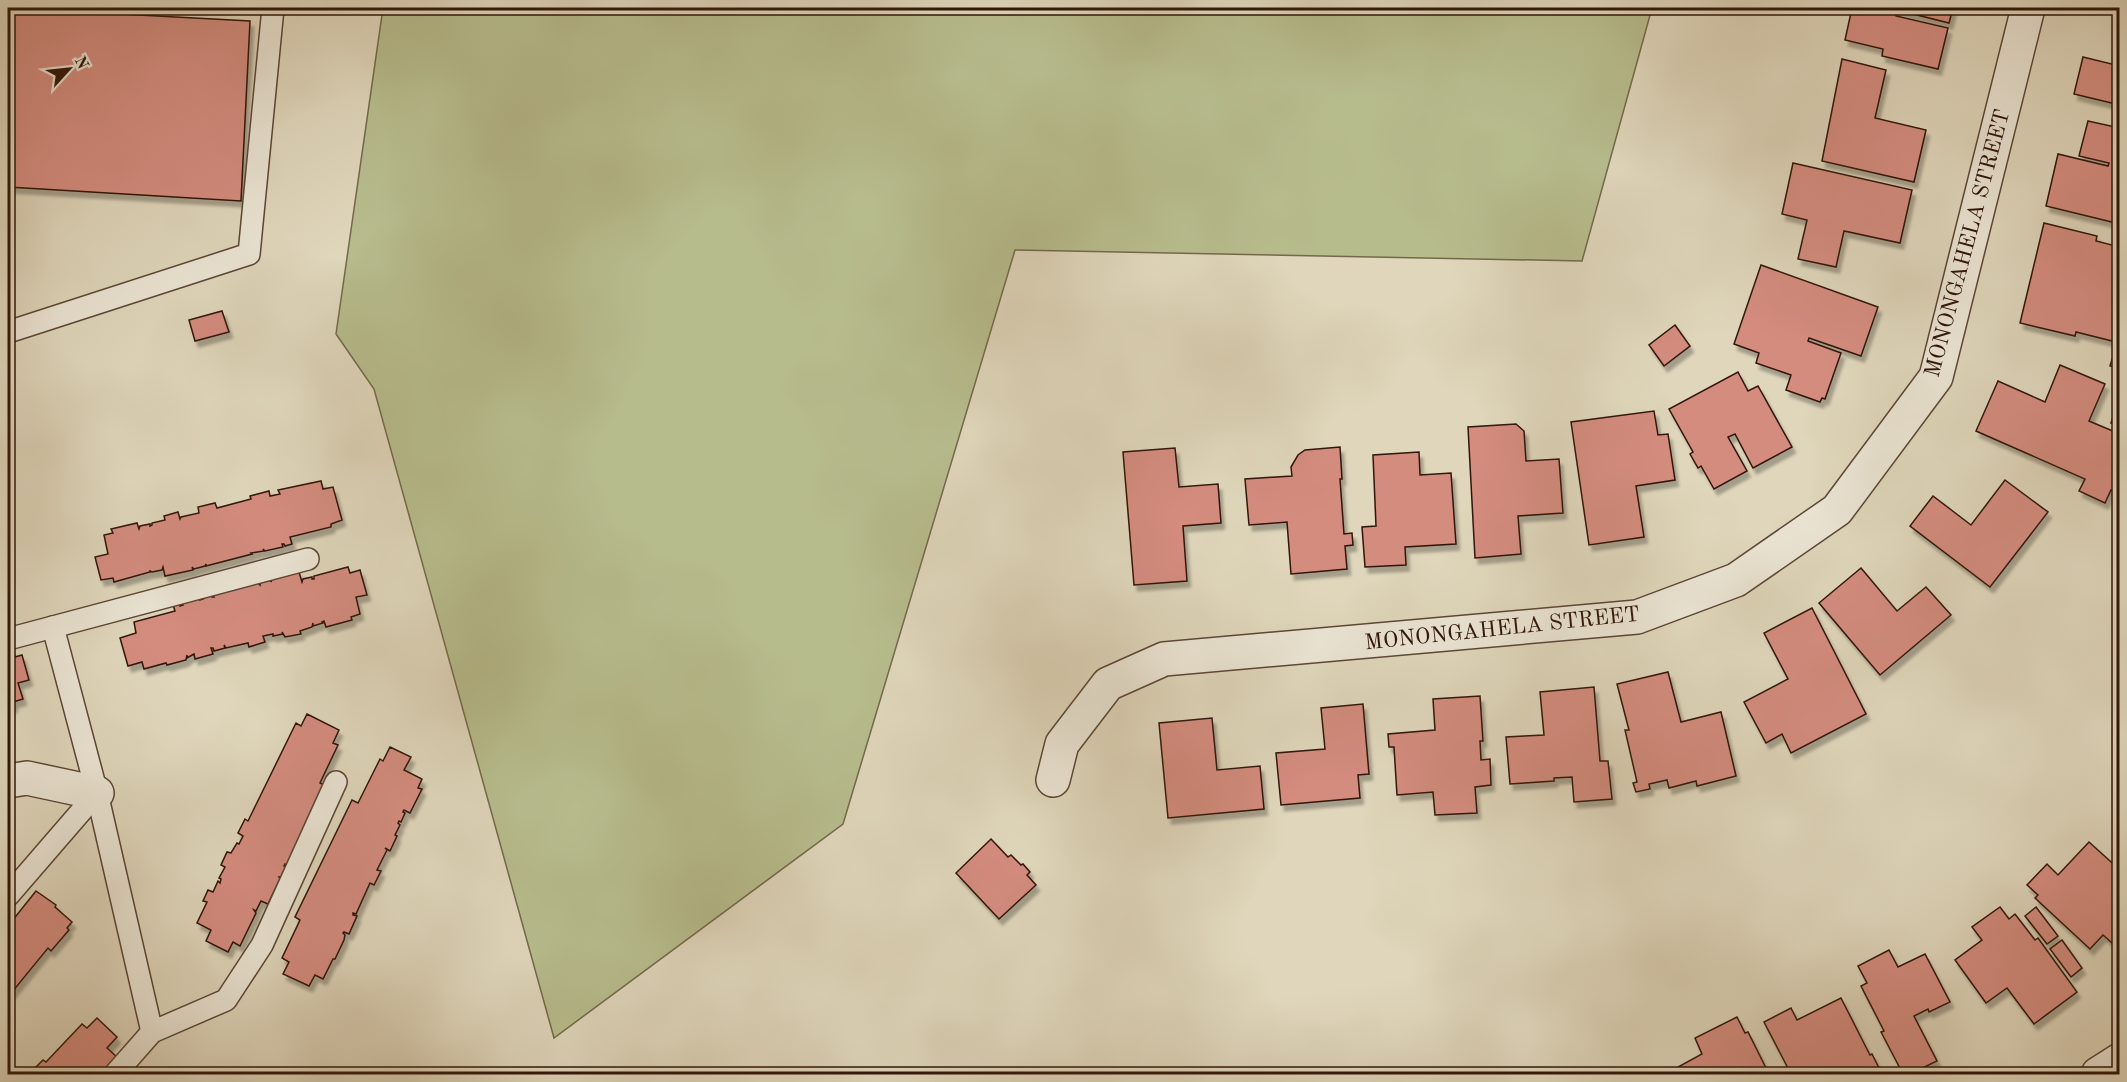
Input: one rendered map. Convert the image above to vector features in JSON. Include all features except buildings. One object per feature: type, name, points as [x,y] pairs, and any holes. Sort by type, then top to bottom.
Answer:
[{"type":"street","name":"MONONGAHELA STREET","points":[[1053,780],[1062,744],[1108,684],[1164,659],[1637,617],[1736,580],[1837,510],[1936,376],[2028,8]]},
{"type":"street","points":[[8,781],[27,778],[97,793]]},
{"type":"street","points":[[2098,1074],[2120,1060]]},
{"type":"lane","points":[[8,332],[249,254],[273,8]]},
{"type":"lane","points":[[8,639],[308,559]]},
{"type":"lane","points":[[53,627],[97,793],[152,1032]]},
{"type":"lane","points":[[116,1074],[152,1032],[226,1000],[262,945],[336,782]]},
{"type":"lane","points":[[8,896],[97,793]]},
{"type":"green space","points":[[383,8],[1652,8],[1582,261],[1015,250],[843,824],[554,1038],[374,389],[336,334]]}]
